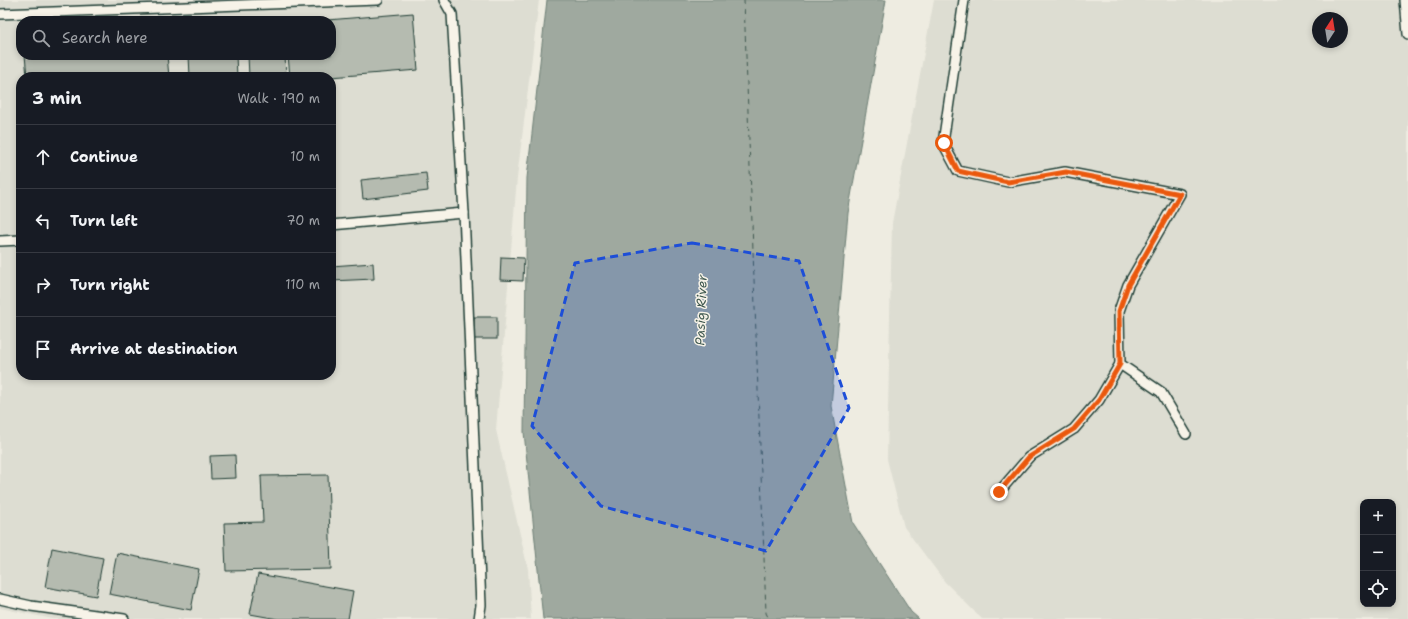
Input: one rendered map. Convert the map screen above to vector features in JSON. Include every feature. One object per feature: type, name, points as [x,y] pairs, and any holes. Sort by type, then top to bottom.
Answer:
[{"type":"lane","points":[[0,14],[378,0]]},
{"type":"lane","points":[[444,0],[452,14],[464,213],[481,605],[478,619]]},
{"type":"lane","points":[[964,0],[944,143],[958,171],[1008,182],[1066,172],[1180,194],[1128,285],[1119,311],[1120,364],[1099,400],[1074,429],[1029,457],[999,492]]},
{"type":"lane","points":[[1405,0],[1408,34]]},
{"type":"lane","points":[[336,225],[464,213]]},
{"type":"lane","points":[[0,241],[16,240]]},
{"type":"lane","points":[[1120,364],[1162,392],[1186,434]]},
{"type":"lane","points":[[0,599],[32,606],[124,619]]},
{"type":"highlighted area","points":[[692,243],[799,261],[849,408],[766,551],[601,506],[532,426],[575,263]]},
{"type":"shaded area","points":[[0,0],[539,0],[517,178],[496,430],[528,569],[531,619],[53,619],[0,608]]},
{"type":"shaded area","points":[[934,0],[1408,0],[1408,619],[982,619],[945,582],[904,527],[887,459],[892,223]]},
{"type":"water","name":"Pasig River","points":[[547,0],[886,0],[848,213],[831,406],[853,523],[911,612],[919,619],[543,619],[524,432],[527,178]]},
{"type":"building","points":[[413,13],[418,70],[336,77],[336,72],[290,72],[288,60],[336,60],[336,19]]},
{"type":"building","points":[[25,60],[167,60],[169,72],[27,72]]},
{"type":"building","points":[[189,60],[236,60],[237,72],[190,72]]},
{"type":"building","points":[[248,60],[285,60],[286,72],[249,72]]},
{"type":"building","points":[[426,173],[428,191],[363,199],[361,180]]},
{"type":"building","points":[[501,257],[524,258],[523,281],[500,280]]},
{"type":"building","points":[[373,263],[374,279],[336,281],[336,266]]},
{"type":"building","points":[[474,317],[497,317],[497,339],[474,339]]},
{"type":"building","points":[[235,455],[236,478],[211,479],[210,456]]},
{"type":"building","points":[[328,475],[331,569],[226,571],[224,523],[263,522],[261,476]]},
{"type":"building","points":[[52,548],[103,558],[96,596],[45,587]]},
{"type":"building","points":[[117,553],[199,569],[191,610],[109,594]]},
{"type":"building","points":[[258,574],[353,591],[348,619],[278,619],[250,614]]},
{"type":"ferry route","points":[[744,0],[766,613],[769,619]]},
{"type":"route","points":[[944,143],[958,171],[1008,182],[1066,172],[1180,194],[1128,285],[1119,311],[1120,364],[1099,400],[1074,429],[1029,457],[999,492]]}]
